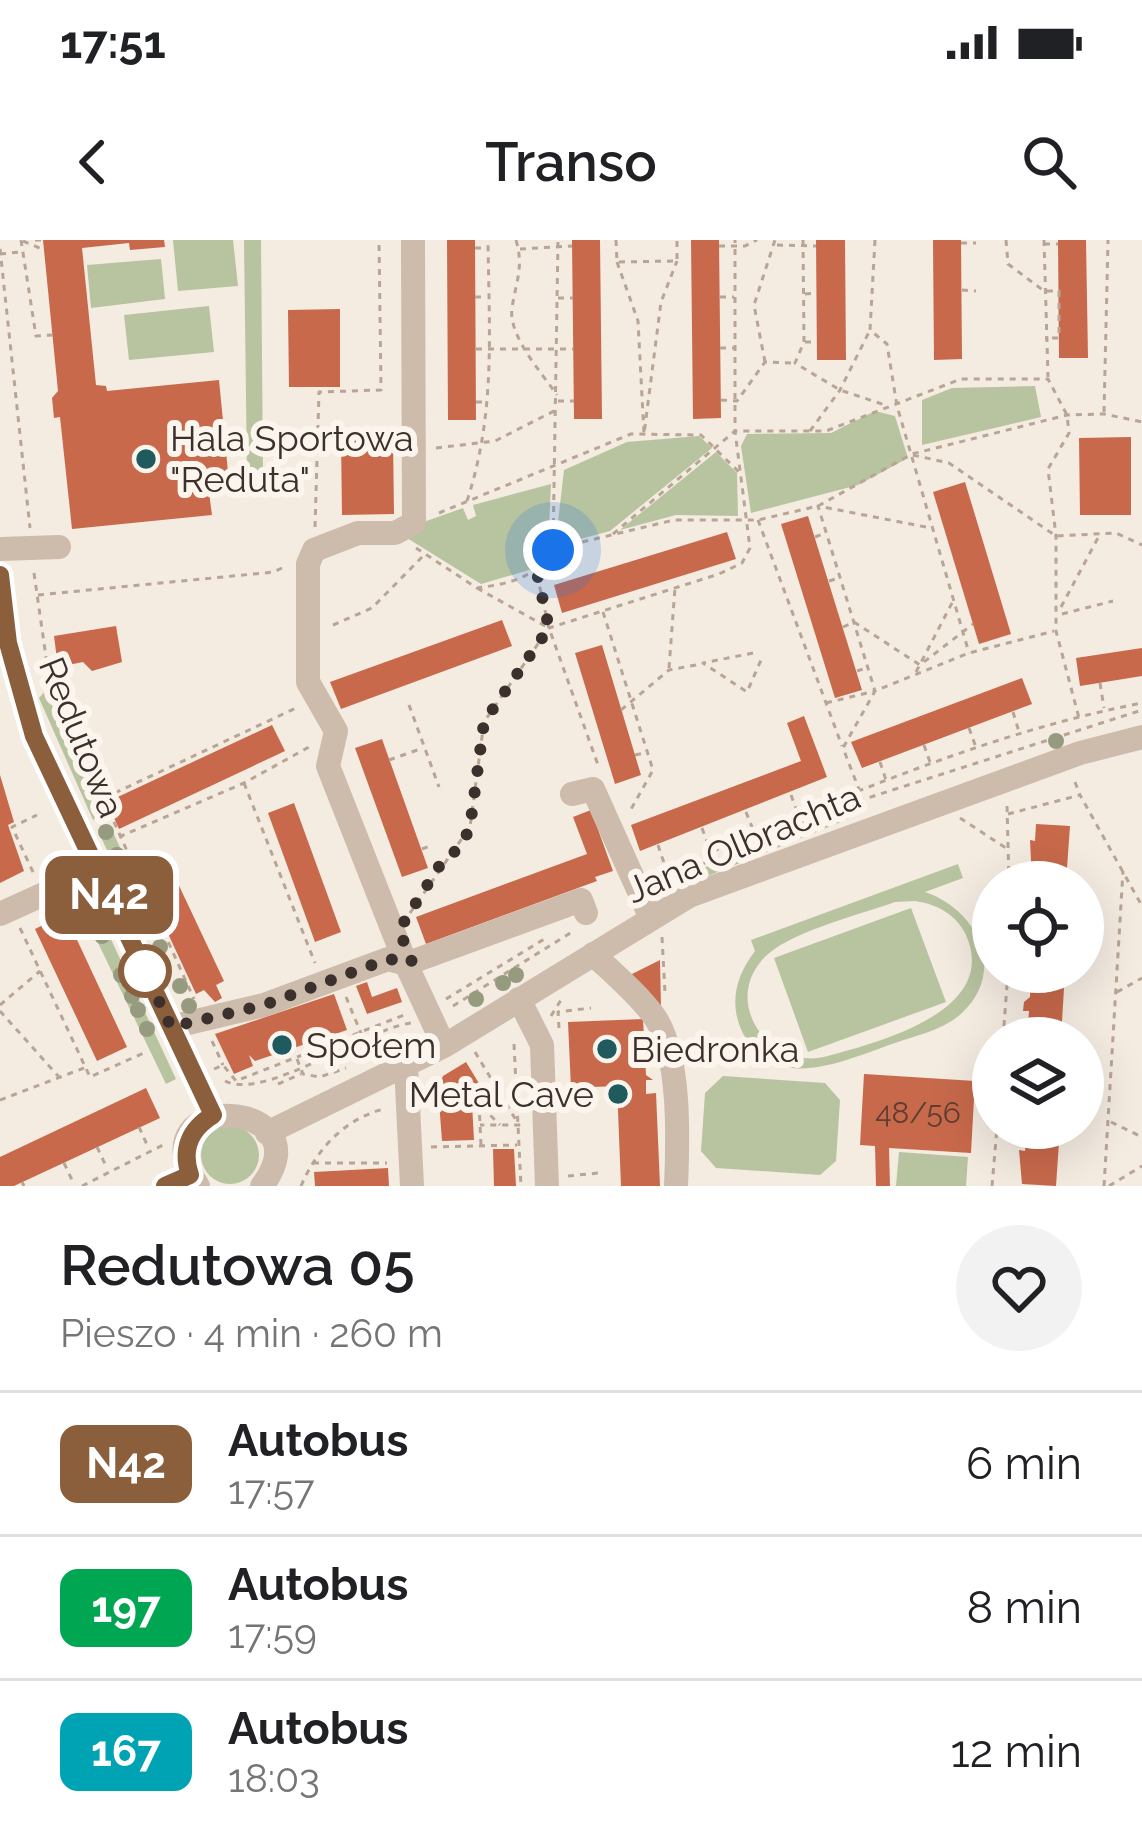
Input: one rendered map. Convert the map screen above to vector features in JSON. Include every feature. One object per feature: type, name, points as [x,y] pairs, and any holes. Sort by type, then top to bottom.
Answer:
[{"type":"street","points":[[413,240],[414,450],[404,528],[358,533],[314,550],[308,564],[308,682],[336,731],[328,766],[406,964],[444,1046]]},
{"type":"street","points":[[0,549],[59,547]]},
{"type":"street","name":"Redutowa","points":[[0,575],[19,692],[213,1115]]},
{"type":"street","name":"Jana Olbrachta","points":[[267,1132],[444,1046],[650,916],[756,868],[1142,737]]},
{"type":"street","points":[[572,794],[593,789],[650,916]]},
{"type":"street","points":[[8,918],[98,870]]},
{"type":"street","points":[[171,1027],[333,986],[388,959],[406,964],[581,900],[586,913]]},
{"type":"street","points":[[593,954],[653,1014],[666,1039],[678,1137],[676,1186]]},
{"type":"street","points":[[520,999],[542,1045],[557,1181]]},
{"type":"street","points":[[406,1066],[407,1174]]},
{"type":"street","points":[[165,1186],[194,1180],[186,1155],[190,1138],[213,1115],[241,1114],[267,1132],[274,1162],[262,1186]]},
{"type":"path","points":[[21,240],[36,251]]},
{"type":"path","points":[[21,240],[24,265],[31,275],[36,336],[52,335]]},
{"type":"path","points":[[35,240],[43,240]]},
{"type":"path","points":[[36,596],[274,572],[314,550],[320,392],[381,390],[379,240]]},
{"type":"path","points":[[467,502],[486,443],[490,401],[488,240]]},
{"type":"path","points":[[516,240],[521,280],[511,313],[558,399]]},
{"type":"path","points":[[616,240],[617,262],[638,321],[644,434]]},
{"type":"path","points":[[644,434],[662,302],[677,262],[677,240]]},
{"type":"path","points":[[719,246],[758,240]]},
{"type":"path","points":[[810,432],[840,390],[870,330],[875,240]]},
{"type":"path","points":[[1006,240],[1009,264],[1044,291],[1058,291],[1059,338],[1045,338]]},
{"type":"path","points":[[1104,414],[1108,240]]},
{"type":"path","points":[[737,400],[765,362],[754,305],[775,242],[816,246]]},
{"type":"path","points":[[1058,244],[1044,242],[1045,338],[1048,379],[1067,415],[1069,433],[1048,469],[1056,536],[1056,631],[1078,718]]},
{"type":"path","points":[[519,249],[558,243],[572,246]]},
{"type":"path","points":[[477,588],[537,573],[553,550],[558,469],[558,243]]},
{"type":"path","points":[[408,916],[470,827],[484,722],[549,628],[718,574],[742,563],[750,548],[735,431],[735,243]]},
{"type":"path","points":[[794,363],[803,342],[803,243]]},
{"type":"path","points":[[961,243],[976,243]]},
{"type":"path","points":[[475,248],[488,248]]},
{"type":"path","points":[[24,265],[36,251],[44,250]]},
{"type":"path","points":[[22,251],[0,252],[49,678],[223,1065]]},
{"type":"path","points":[[617,262],[650,258],[677,262]]},
{"type":"path","points":[[962,290],[976,291]]},
{"type":"path","points":[[803,294],[817,293]]},
{"type":"path","points":[[475,297],[488,297]]},
{"type":"path","points":[[720,297],[736,297]]},
{"type":"path","points":[[558,298],[572,298]]},
{"type":"path","points":[[870,330],[887,344],[897,406],[969,653]]},
{"type":"path","points":[[803,342],[817,342]]},
{"type":"path","points":[[720,348],[736,348]]},
{"type":"path","points":[[476,349],[573,349]]},
{"type":"path","points":[[765,362],[794,363],[840,390],[897,406],[961,379],[1048,379]]},
{"type":"path","points":[[558,399],[574,401]]},
{"type":"path","points":[[721,400],[737,400]]},
{"type":"path","points":[[476,401],[490,401]]},
{"type":"path","points":[[613,534],[735,431],[826,431],[885,405]]},
{"type":"path","points":[[414,450],[486,443],[558,409]]},
{"type":"path","points":[[553,550],[674,520],[758,520],[818,506],[912,454],[1067,415],[1104,414],[1142,422]]},
{"type":"path","points":[[549,628],[425,554],[404,528],[558,469],[631,434],[701,435],[741,474]]},
{"type":"path","points":[[912,454],[950,464],[1056,536],[1116,533],[1140,544],[1142,535]]},
{"type":"path","points":[[818,506],[933,528]]},
{"type":"path","points":[[818,506],[875,691],[843,748]]},
{"type":"path","points":[[929,514],[938,510]]},
{"type":"path","points":[[758,520],[860,792]]},
{"type":"path","points":[[815,537],[826,532]]},
{"type":"path","points":[[1059,613],[1100,534]]},
{"type":"path","points":[[940,551],[950,548]]},
{"type":"path","points":[[308,635],[372,608],[425,554]]},
{"type":"path","points":[[716,565],[718,574]]},
{"type":"path","points":[[537,573],[549,628],[600,772]]},
{"type":"path","points":[[829,581],[840,577]]},
{"type":"path","points":[[669,670],[674,588],[670,579]]},
{"type":"path","points":[[951,590],[962,586]]},
{"type":"path","points":[[625,593],[628,602]]},
{"type":"path","points":[[914,675],[954,600]]},
{"type":"path","points":[[1059,613],[1113,601]]},
{"type":"path","points":[[580,607],[584,617]]},
{"type":"path","points":[[603,610],[653,770],[620,828]]},
{"type":"path","points":[[843,626],[854,622]]},
{"type":"path","points":[[854,622],[920,665]]},
{"type":"path","points":[[920,665],[973,624]]},
{"type":"path","points":[[826,703],[875,691],[969,653],[1056,631]]},
{"type":"path","points":[[621,710],[669,670],[753,653]]},
{"type":"path","points":[[703,663],[747,692],[761,660]]},
{"type":"path","points":[[608,664],[618,661]]},
{"type":"path","points":[[856,671],[868,668]]},
{"type":"path","points":[[1100,683],[1104,710]]},
{"type":"path","points":[[101,799],[314,699]]},
{"type":"path","points":[[409,705],[440,787]]},
{"type":"path","points":[[1013,712],[1021,736]]},
{"type":"path","points":[[969,728],[977,752]]},
{"type":"path","points":[[119,837],[244,784],[336,731]]},
{"type":"path","points":[[924,745],[932,767]]},
{"type":"path","points":[[992,746],[1004,782],[1008,861]]},
{"type":"path","points":[[389,760],[425,747]]},
{"type":"path","points":[[635,755],[647,752]]},
{"type":"path","points":[[880,762],[887,782]]},
{"type":"path","points":[[1072,776],[1142,906]]},
{"type":"path","points":[[244,784],[333,986],[371,1056],[387,1048]]},
{"type":"path","points":[[791,794],[799,815]]},
{"type":"path","points":[[1008,814],[1081,795]]},
{"type":"path","points":[[975,810],[959,816],[962,824],[1008,849]]},
{"type":"path","points":[[746,812],[754,834]]},
{"type":"path","points":[[34,872],[12,827],[37,815]]},
{"type":"path","points":[[703,828],[711,852]]},
{"type":"path","points":[[422,849],[433,845]]},
{"type":"path","points":[[658,845],[666,870]]},
{"type":"path","points":[[1107,1186],[1123,871]]},
{"type":"path","points":[[8,918],[33,954],[90,1077],[146,1052]]},
{"type":"path","points":[[551,935],[563,953]]},
{"type":"path","points":[[644,946],[662,935],[665,997]]},
{"type":"path","points":[[33,954],[44,949]]},
{"type":"path","points":[[40,970],[0,1008],[60,1078]]},
{"type":"path","points":[[1115,993],[1142,978]]},
{"type":"path","points":[[48,987],[60,982]]},
{"type":"path","points":[[558,1012],[566,993]]},
{"type":"path","points":[[544,1019],[558,1012],[591,1008]]},
{"type":"path","points":[[578,1010],[578,1022]]},
{"type":"path","points":[[64,1021],[75,1015]]},
{"type":"path","points":[[418,1031],[419,1021]]},
{"type":"path","points":[[515,1035],[521,1186]]},
{"type":"path","points":[[80,1054],[91,1048]]},
{"type":"path","points":[[474,1050],[519,1125]]},
{"type":"path","points":[[296,1057],[303,1074]]},
{"type":"path","points":[[278,1084],[303,1074],[320,1077],[351,1066]]},
{"type":"path","points":[[0,1100],[86,1067]]},
{"type":"path","points":[[479,1104],[500,1092],[517,1090]]},
{"type":"path","points":[[479,1104],[481,1146]]},
{"type":"path","points":[[479,1104],[501,1127]]},
{"type":"path","points":[[1108,1120],[1142,1137]]},
{"type":"path","points":[[480,1125],[519,1125]]},
{"type":"path","points":[[139,1127],[148,1147]]},
{"type":"path","points":[[82,1186],[158,1149],[170,1137]]},
{"type":"path","points":[[423,1148],[520,1145]]},
{"type":"path","points":[[97,1147],[106,1166]]},
{"type":"path","points":[[992,1186],[995,1149]]},
{"type":"path","points":[[301,1186],[311,1162],[407,1174]]},
{"type":"path","points":[[64,1163],[73,1182]]},
{"type":"path","points":[[1107,1186],[1142,1166]]},
{"type":"path","points":[[557,1181],[599,1173]]},
{"type":"green space","points":[[173,240],[233,240],[238,286],[178,291]]},
{"type":"green space","points":[[244,240],[261,240],[263,474],[247,474]]},
{"type":"green space","points":[[161,259],[165,299],[91,308],[87,265]]},
{"type":"green space","points":[[209,306],[214,352],[129,360],[124,315]]},
{"type":"green space","points":[[1035,386],[1041,417],[922,445],[922,400],[952,388]]},
{"type":"green space","points":[[875,411],[895,416],[908,458],[858,485],[751,513],[741,446],[747,434],[831,433]]},
{"type":"green space","points":[[699,436],[712,448],[610,531],[562,544],[556,539],[564,470],[627,442]]},
{"type":"green space","points":[[716,452],[737,473],[738,516],[676,515],[620,530]]},
{"type":"green space","points":[[551,484],[548,551],[541,564],[532,544],[527,546],[536,568],[481,584],[407,538],[418,524],[463,508],[468,520],[476,516],[473,505]]},
{"type":"green space","points":[[48,688],[104,815],[93,820],[39,698]]},
{"type":"green space","points":[[851,809],[848,819],[656,897],[643,892]]},
{"type":"green space","points":[[110,826],[160,933],[149,940],[98,831]]},
{"type":"green space","points":[[958,864],[963,878],[925,892],[959,912],[972,928],[972,961],[972,993],[977,993],[962,1013],[939,1028],[832,1064],[790,1068],[754,1050],[737,1019],[737,988],[755,951],[751,940]],"holes":[[[915,901],[952,916],[966,935],[972,961],[966,984],[951,1003],[903,1032],[807,1058],[772,1045],[759,1031],[748,997],[751,978],[773,950],[805,933],[895,902]]]},
{"type":"green space","points":[[911,908],[946,1002],[808,1052],[774,958]]},
{"type":"green space","points":[[87,920],[102,920],[176,1079],[166,1084]]},
{"type":"green space","points":[[723,1076],[825,1083],[840,1100],[836,1161],[820,1175],[716,1168],[701,1151],[705,1093]]},
{"type":"green space","points":[[230,1126],[251,1134],[259,1155],[251,1176],[230,1184],[209,1176],[201,1155],[209,1134]]},
{"type":"green space","points":[[899,1152],[968,1157],[966,1186],[896,1186]]},
{"type":"building","name":"Hala Sportowa \"Reduta\"","points":[[43,240],[164,240],[165,247],[130,250],[129,243],[82,248],[96,385],[106,386],[107,391],[219,380],[229,482],[208,485],[212,515],[72,529],[60,417],[54,418],[52,398],[58,391]]},
{"type":"building","points":[[447,240],[475,240],[476,420],[448,420]]},
{"type":"building","points":[[572,240],[600,240],[602,419],[574,419]]},
{"type":"building","points":[[691,240],[719,240],[721,418],[693,419]]},
{"type":"building","points":[[816,240],[845,240],[846,360],[817,360]]},
{"type":"building","points":[[933,240],[961,240],[962,359],[934,360]]},
{"type":"building","points":[[1058,240],[1086,240],[1088,358],[1059,358]]},
{"type":"building","points":[[340,309],[340,387],[289,387],[288,310]]},
{"type":"building","points":[[393,437],[394,514],[342,515],[341,438]]},
{"type":"building","points":[[1131,437],[1131,515],[1080,515],[1079,438]]},
{"type":"building","points":[[965,482],[1011,634],[979,644],[933,492]]},
{"type":"building","points":[[808,516],[862,690],[835,698],[781,524]]},
{"type":"building","points":[[727,532],[736,559],[562,613],[554,585]]},
{"type":"building","points":[[502,620],[512,646],[341,709],[330,682]]},
{"type":"building","points":[[116,626],[122,662],[92,671],[83,662],[58,667],[54,636]]},
{"type":"building","points":[[602,645],[641,775],[615,784],[575,653]]},
{"type":"building","points":[[1142,648],[1142,676],[1080,686],[1076,658]]},
{"type":"building","points":[[1022,678],[1032,704],[862,768],[851,742]]},
{"type":"building","points":[[804,716],[827,777],[640,851],[631,825],[801,761],[787,723]]},
{"type":"building","points":[[272,725],[285,751],[119,829],[107,802]]},
{"type":"building","points":[[382,739],[428,868],[402,877],[355,748]]},
{"type":"building","points":[[0,775],[14,822],[8,825],[24,871],[0,883]]},
{"type":"building","points":[[294,803],[341,932],[315,942],[268,813]]},
{"type":"building","points":[[591,810],[613,871],[426,944],[416,917],[587,854],[573,817]]},
{"type":"building","points":[[1036,824],[1070,826],[1068,861],[1031,861],[1030,840],[1035,841]]},
{"type":"building","points":[[165,856],[224,981],[216,985],[222,998],[215,1002],[204,990],[196,994],[138,869]]},
{"type":"building","points":[[65,914],[127,1047],[97,1061],[35,929]]},
{"type":"building","points":[[660,960],[661,1007],[630,975]]},
{"type":"building","points":[[367,982],[372,997],[397,988],[402,1002],[367,1014],[356,986]]},
{"type":"building","points":[[1030,993],[1064,993],[1062,1017],[1029,1017],[1029,1011],[1023,1011]]},
{"type":"building","points":[[334,994],[347,1030],[255,1061],[249,1055],[253,1066],[234,1074],[215,1034]]},
{"type":"building","points":[[643,1019],[646,1075],[653,1080],[646,1080],[646,1094],[656,1093],[660,1186],[621,1186],[617,1086],[571,1088],[568,1022]]},
{"type":"building","points":[[466,1062],[483,1090],[472,1103],[474,1140],[442,1141],[438,1088],[443,1076]]},
{"type":"building","points":[[864,1074],[972,1081],[971,1153],[889,1148],[890,1186],[876,1186],[875,1146],[860,1145]]},
{"type":"building","points":[[146,1088],[160,1118],[14,1186],[0,1186],[0,1157]]},
{"type":"building","points":[[493,1149],[514,1149],[516,1186],[494,1186]]},
{"type":"building","points":[[1059,1149],[1056,1186],[1022,1184],[1019,1150]]},
{"type":"building","points":[[388,1168],[389,1186],[315,1186],[314,1172]]},
{"type":"bus line","name":"N42","points":[[0,575],[8,643],[34,736],[213,1115],[190,1138],[186,1149],[190,1175],[165,1186]]},
{"type":"place","name":"Hala Sportowa \"Reduta\"","points":[[146,459]]},
{"type":"place","name":"Społem","points":[[282,1045]]},
{"type":"place","name":"Biedronka","points":[[607,1049]]},
{"type":"place","name":"Metal Cave","points":[[618,1094]]},
{"type":"route","points":[[145,971],[143,967],[171,1027],[264,1005],[388,959],[412,962],[399,930],[440,865],[462,845],[470,827],[484,722],[549,628],[537,573],[553,550]]}]
